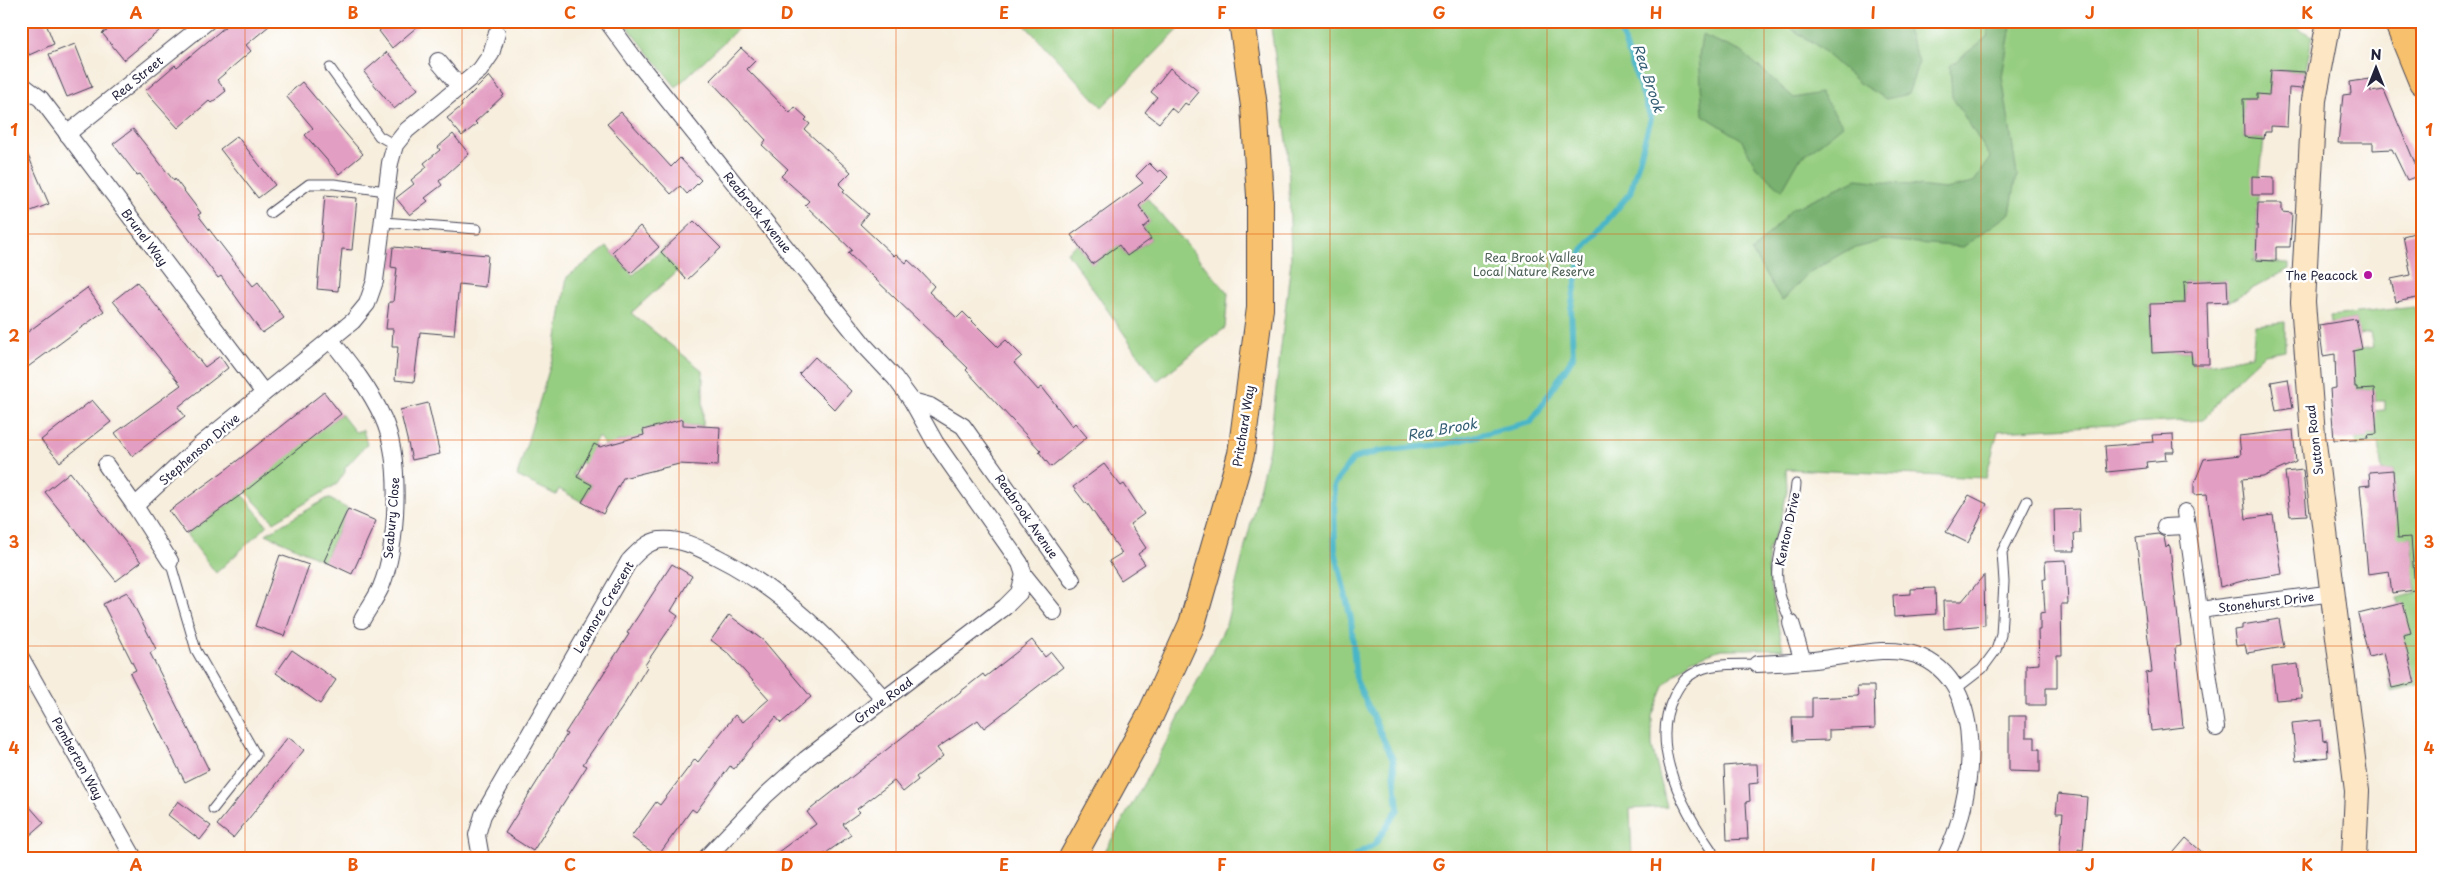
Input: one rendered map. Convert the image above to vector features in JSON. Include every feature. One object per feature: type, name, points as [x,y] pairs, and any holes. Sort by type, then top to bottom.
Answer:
[{"type":"main road","name":"Pritchard Way","points":[[1072,858],[1150,716],[1192,624],[1241,454],[1260,308],[1260,206],[1254,106],[1242,21]]},
{"type":"main road","points":[[2397,21],[2422,82]]},
{"type":"street","name":"Rea Street","points":[[67,134],[208,21]]},
{"type":"street","name":"Reabrook Avenue","points":[[607,21],[634,58],[864,344],[895,378],[912,401],[935,442],[1020,563],[1024,575]]},
{"type":"street","name":"Sutton Road","points":[[2329,21],[2314,100],[2303,302],[2313,435],[2357,790],[2354,858]]},
{"type":"street","points":[[264,393],[353,321],[367,304],[375,281],[390,163],[395,145],[407,130],[480,70],[491,54],[497,33]]},
{"type":"street","points":[[438,62],[459,86]]},
{"type":"street","name":"Brunel Way","points":[[21,84],[41,99],[264,393]]},
{"type":"street","name":"Seabury Close","points":[[330,339],[374,398],[384,419],[393,451],[396,479],[390,553],[381,587],[362,620]]},
{"type":"street","name":"Stephenson Drive","points":[[135,506],[200,445],[264,393]]},
{"type":"street","name":"Reabrook Avenue","points":[[912,401],[930,406],[963,426],[1072,580]]},
{"type":"street","points":[[106,465],[170,561]]},
{"type":"street","points":[[2165,527],[2186,519],[2216,728]]},
{"type":"street","name":"Leamore Crescent","points":[[481,858],[477,835],[483,815],[629,561],[643,547],[659,540],[679,541],[697,547],[769,587],[825,635],[884,700]]},
{"type":"street","points":[[1024,575],[1054,612]]},
{"type":"street","name":"Grove Road","points":[[706,858],[753,808],[806,759],[1005,607],[1019,592],[1024,575]]},
{"type":"street","name":"Stonehurst Drive","points":[[2199,610],[2334,593]]},
{"type":"street","name":"Kenton Drive","points":[[1791,622],[1803,661]]},
{"type":"street","points":[[1757,664],[1803,661],[1864,653],[1894,652],[1916,655],[1938,667],[1956,689],[1968,718],[1970,750],[1966,793],[1953,841],[1945,858]]},
{"type":"street","name":"Pemberton Way","points":[[21,658],[134,858]]},
{"type":"lane","points":[[330,68],[379,136],[395,145]]},
{"type":"lane","points":[[270,213],[308,184],[334,184],[386,191]]},
{"type":"lane","points":[[383,222],[477,229]]},
{"type":"lane","name":"Kenton Drive","points":[[1791,622],[1779,592],[1778,566],[1782,540],[1793,506],[1796,484]]},
{"type":"lane","points":[[1956,689],[1982,669],[1996,650],[2001,635],[2004,582],[2002,552],[2027,501]]},
{"type":"lane","points":[[170,561],[196,650],[256,755],[213,809]]},
{"type":"lane","points":[[1712,851],[1697,828],[1673,778],[1666,752],[1666,725],[1670,704],[1680,684],[1694,672],[1709,666],[1757,664]]},
{"type":"green space","points":[[623,21],[746,21],[676,87]]},
{"type":"green space","points":[[1021,21],[1187,21],[1102,107]]},
{"type":"green space","name":"Rea Brook Valley Local Nature Reserve","points":[[1270,21],[2298,21],[2298,29],[2313,36],[2305,72],[2271,70],[2269,95],[2257,99],[2244,99],[2242,118],[2245,119],[2244,137],[2264,139],[2258,195],[2256,260],[2252,262],[2289,263],[2289,269],[2228,302],[2226,280],[2184,282],[2185,303],[2150,305],[2152,353],[2191,351],[2192,364],[2215,363],[2252,355],[2255,325],[2285,322],[2285,350],[2264,354],[2230,386],[2204,420],[1998,431],[1986,478],[1786,469],[1787,491],[1781,520],[1767,553],[1769,582],[1783,649],[1721,649],[1691,660],[1665,684],[1652,716],[1652,746],[1667,807],[1630,809],[1632,858],[1101,858],[1155,764],[1226,625],[1269,448],[1291,261],[1288,148]]},
{"type":"green space","points":[[1780,21],[1904,21],[1919,62],[1908,94],[1886,99],[1859,83],[1816,45]]},
{"type":"green space","points":[[1990,21],[2012,21],[2002,76],[2017,175],[2010,213],[1963,247],[1883,240],[1846,251],[1808,273],[1782,301],[1752,252],[1792,209],[1857,179],[1945,189],[1973,183],[1991,158],[1952,97],[1950,66],[1987,37]]},
{"type":"green space","points":[[1702,35],[1742,52],[1794,98],[1820,93],[1843,125],[1799,160],[1782,190],[1756,167],[1741,139],[1703,115],[1699,56]]},
{"type":"green space","points":[[1142,192],[1228,293],[1225,328],[1157,381],[1067,252],[1077,244],[1092,264],[1119,245],[1127,256],[1151,239],[1143,228],[1150,222],[1133,198]]},
{"type":"green space","points":[[670,243],[687,262],[631,313],[703,371],[703,426],[683,425],[682,420],[643,430],[646,440],[630,439],[616,442],[613,456],[598,436],[589,455],[605,475],[580,462],[573,475],[592,485],[582,502],[559,489],[556,495],[517,476],[555,350],[567,277],[607,247],[633,275]]},
{"type":"green space","points":[[2414,307],[2422,333],[2422,685],[2392,692],[2385,653],[2403,635],[2410,633],[2402,619],[2397,598],[2416,593],[2413,572],[2403,567],[2414,565],[2411,537],[2396,539],[2393,470],[2382,471],[2378,443],[2356,446],[2355,439],[2367,438],[2367,435],[2377,434],[2376,425],[2355,412],[2385,410],[2385,401],[2375,401],[2374,392],[2369,389],[2357,390],[2354,376],[2335,367],[2335,365],[2350,362],[2349,351],[2373,347],[2370,333],[2359,335],[2356,319],[2340,322],[2333,334],[2330,316]]},
{"type":"green space","points":[[341,414],[355,432],[363,430],[367,444],[345,468],[345,472],[337,484],[274,522],[244,490]]},
{"type":"green space","points":[[242,494],[267,526],[216,573],[186,534]]},
{"type":"green space","points":[[328,498],[348,509],[324,561],[266,534]]},
{"type":"building","points":[[21,21],[45,21],[54,44],[29,55],[21,36]]},
{"type":"building","points":[[99,21],[171,21],[124,60],[102,33],[107,31]]},
{"type":"building","points":[[232,21],[275,21],[246,45],[251,51],[217,80],[226,91],[211,103],[209,101],[178,128],[145,91]]},
{"type":"building","points":[[391,21],[424,21],[392,48],[379,31]]},
{"type":"building","points":[[75,44],[92,87],[67,97],[49,54]]},
{"type":"building","points":[[741,48],[755,61],[747,69],[790,113],[795,107],[807,118],[805,120],[810,124],[805,130],[851,172],[839,184],[845,190],[843,192],[868,214],[860,224],[894,256],[896,254],[906,263],[908,260],[920,271],[934,286],[929,292],[957,318],[963,312],[998,347],[1006,340],[1022,356],[1014,363],[1038,390],[1042,387],[1072,426],[1075,423],[1087,437],[1051,467],[1039,452],[1041,451],[966,370],[968,368],[848,253],[852,250],[805,205],[809,201],[781,176],[788,169],[762,145],[766,140],[710,80]]},
{"type":"building","points":[[387,52],[418,89],[394,109],[364,72]]},
{"type":"building","points":[[1170,68],[1199,92],[1188,105],[1185,103],[1177,113],[1171,108],[1159,123],[1145,112],[1157,97],[1151,92]]},
{"type":"building","points":[[2271,70],[2305,72],[2302,89],[2289,88],[2287,127],[2271,126],[2271,132],[2265,132],[2264,139],[2244,137],[2243,99],[2257,99],[2257,94],[2269,95]]},
{"type":"building","points":[[489,76],[504,95],[475,122],[477,124],[462,136],[447,118],[462,106],[461,104]]},
{"type":"building","points":[[2369,79],[2371,92],[2384,90],[2420,175],[2407,180],[2392,149],[2373,150],[2373,143],[2338,143],[2343,95],[2351,94],[2350,82]]},
{"type":"building","points":[[302,82],[363,154],[339,174],[305,135],[313,128],[286,96]]},
{"type":"building","points":[[621,112],[671,167],[680,158],[701,180],[687,194],[680,186],[671,194],[607,124]]},
{"type":"building","points":[[133,129],[201,213],[198,215],[253,286],[258,282],[284,318],[262,333],[221,276],[218,278],[140,174],[137,175],[113,144]]},
{"type":"building","points":[[453,134],[469,154],[439,181],[442,185],[425,198],[428,201],[410,215],[396,198],[414,184],[411,180],[427,167],[424,163],[440,150],[438,147]]},
{"type":"building","points":[[237,136],[275,185],[258,198],[220,149]]},
{"type":"building","points":[[21,139],[49,204],[21,215]]},
{"type":"building","points":[[1149,163],[1158,172],[1161,170],[1168,177],[1139,206],[1150,222],[1143,228],[1151,239],[1127,256],[1119,245],[1092,264],[1071,235],[1143,183],[1136,176]]},
{"type":"building","points":[[2252,176],[2274,177],[2274,195],[2252,195]]},
{"type":"building","points":[[325,195],[357,198],[352,250],[342,249],[338,291],[317,289]]},
{"type":"building","points":[[2258,203],[2282,203],[2282,212],[2292,213],[2290,247],[2276,247],[2276,261],[2256,260]]},
{"type":"building","points":[[694,221],[721,248],[687,280],[661,252]]},
{"type":"building","points":[[640,226],[659,247],[631,273],[612,252]]},
{"type":"building","points":[[2422,231],[2422,297],[2396,302],[2391,279],[2411,275],[2403,236]]},
{"type":"building","points":[[393,247],[488,255],[485,287],[459,284],[454,335],[420,332],[414,382],[395,380],[398,347],[392,347],[393,329],[386,329],[389,302],[393,302],[397,268],[391,267]]},
{"type":"building","points":[[2227,280],[2228,302],[2207,303],[2209,364],[2192,364],[2191,351],[2152,353],[2150,304],[2185,303],[2184,282]]},
{"type":"building","points":[[137,282],[205,367],[220,356],[228,368],[178,407],[185,416],[132,456],[115,433],[181,385],[113,301]]},
{"type":"building","points":[[87,288],[104,311],[21,372],[21,337]]},
{"type":"building","points":[[2356,319],[2362,349],[2353,351],[2355,387],[2357,387],[2357,390],[2374,389],[2377,434],[2367,435],[2368,438],[2334,440],[2330,389],[2336,388],[2335,354],[2323,356],[2319,325]]},
{"type":"building","points":[[815,357],[851,391],[835,410],[799,374]]},
{"type":"building","points":[[2288,379],[2293,408],[2276,411],[2271,382]]},
{"type":"building","points":[[324,392],[341,414],[242,494],[186,534],[169,511],[228,468]]},
{"type":"building","points":[[92,400],[111,422],[60,462],[41,440]]},
{"type":"building","points":[[428,403],[440,454],[412,460],[400,410]]},
{"type":"building","points":[[683,419],[683,425],[720,427],[718,466],[679,464],[623,478],[603,514],[582,502],[592,485],[577,477],[594,444],[600,447],[644,435],[643,430]]},
{"type":"building","points":[[2293,430],[2296,462],[2263,477],[2242,479],[2246,519],[2273,515],[2282,574],[2250,579],[2220,587],[2207,494],[2194,495],[2194,484],[2204,459],[2241,455],[2239,436]]},
{"type":"building","points":[[2173,434],[2174,452],[2165,452],[2166,460],[2146,462],[2147,468],[2107,472],[2105,446],[2153,442],[2152,435]]},
{"type":"building","points":[[1104,464],[1121,486],[1124,484],[1144,514],[1130,524],[1146,548],[1138,554],[1145,564],[1121,580],[1109,561],[1122,553],[1087,503],[1073,487]]},
{"type":"building","points":[[2303,470],[2307,515],[2290,516],[2285,472]]},
{"type":"building","points":[[2393,470],[2398,538],[2411,537],[2415,590],[2392,593],[2389,571],[2368,574],[2360,486],[2370,485],[2369,472]]},
{"type":"building","points":[[70,472],[141,562],[116,581],[45,492]]},
{"type":"building","points":[[1969,495],[1987,504],[1968,543],[1946,532]]},
{"type":"building","points":[[348,509],[376,521],[352,574],[324,561]]},
{"type":"building","points":[[2079,509],[2080,533],[2074,533],[2075,551],[2055,551],[2054,510]]},
{"type":"building","points":[[2158,534],[2164,537],[2166,548],[2169,545],[2170,547],[2181,646],[2175,647],[2183,727],[2151,731],[2146,673],[2152,672],[2136,537]]},
{"type":"building","points":[[280,555],[309,565],[284,636],[255,626]]},
{"type":"building","points":[[2066,560],[2068,604],[2061,604],[2062,655],[2057,655],[2057,688],[2046,688],[2046,705],[2026,705],[2026,665],[2039,664],[2038,630],[2040,630],[2040,613],[2045,612],[2043,579],[2046,579],[2045,561]]},
{"type":"building","points":[[672,564],[692,576],[671,611],[678,616],[645,665],[647,667],[622,708],[583,764],[587,766],[533,851],[505,833],[567,734],[565,733],[629,634],[627,633]]},
{"type":"building","points":[[1984,575],[1985,625],[1944,629],[1943,601],[1962,601]]},
{"type":"building","points":[[1935,588],[1936,614],[1894,617],[1893,595],[1911,594],[1911,589]]},
{"type":"building","points":[[127,592],[156,649],[150,653],[209,770],[185,782],[130,673],[136,670],[103,604]]},
{"type":"building","points":[[2403,603],[2411,633],[2403,635],[2415,683],[2392,688],[2384,653],[2369,657],[2358,614]]},
{"type":"building","points":[[729,615],[764,641],[811,697],[781,723],[776,717],[734,769],[730,766],[696,812],[692,809],[658,856],[631,837],[656,802],[660,805],[695,759],[698,762],[735,715],[743,722],[769,699],[729,654],[711,640]]},
{"type":"building","points":[[2279,619],[2284,647],[2247,653],[2245,645],[2236,646],[2234,630],[2242,629],[2242,625]]},
{"type":"building","points":[[1032,640],[1045,657],[1051,652],[1063,667],[984,728],[978,720],[937,748],[943,756],[916,777],[918,780],[903,792],[894,781],[857,809],[860,812],[843,824],[851,835],[819,858],[770,858],[816,824],[807,812],[983,674],[985,677]]},
{"type":"building","points":[[292,650],[336,680],[320,704],[276,673]]},
{"type":"building","points":[[2298,664],[2302,698],[2276,700],[2272,667]]},
{"type":"building","points":[[1857,686],[1874,686],[1875,728],[1829,730],[1829,740],[1793,741],[1792,717],[1812,717],[1812,698],[1858,696]]},
{"type":"building","points":[[2009,716],[2026,716],[2026,737],[2035,737],[2035,749],[2040,749],[2040,772],[2009,771]]},
{"type":"building","points":[[2321,720],[2323,741],[2327,740],[2328,757],[2296,761],[2292,723]]},
{"type":"building","points":[[288,737],[304,750],[233,838],[217,825]]},
{"type":"building","points":[[1757,764],[1758,783],[1749,784],[1750,801],[1746,802],[1748,839],[1727,840],[1724,766]]},
{"type":"building","points":[[2058,794],[2087,797],[2083,850],[2078,849],[2078,858],[2059,858],[2063,813],[2056,813]]},
{"type":"building","points":[[21,797],[44,823],[21,843]]},
{"type":"building","points":[[178,801],[211,826],[200,840],[168,815]]},
{"type":"building","points":[[2186,838],[2209,858],[2169,858]]},
{"type":"waterway","name":"Rea Brook","points":[[1351,858],[1375,844],[1398,809],[1393,760],[1356,680],[1351,619],[1335,550],[1334,485],[1353,459],[1380,451],[1445,444],[1531,422],[1573,357],[1571,309],[1582,251],[1630,193],[1651,118],[1617,21]]},
{"type":"place","name":"The Peacock","points":[[2368,275]]}]
